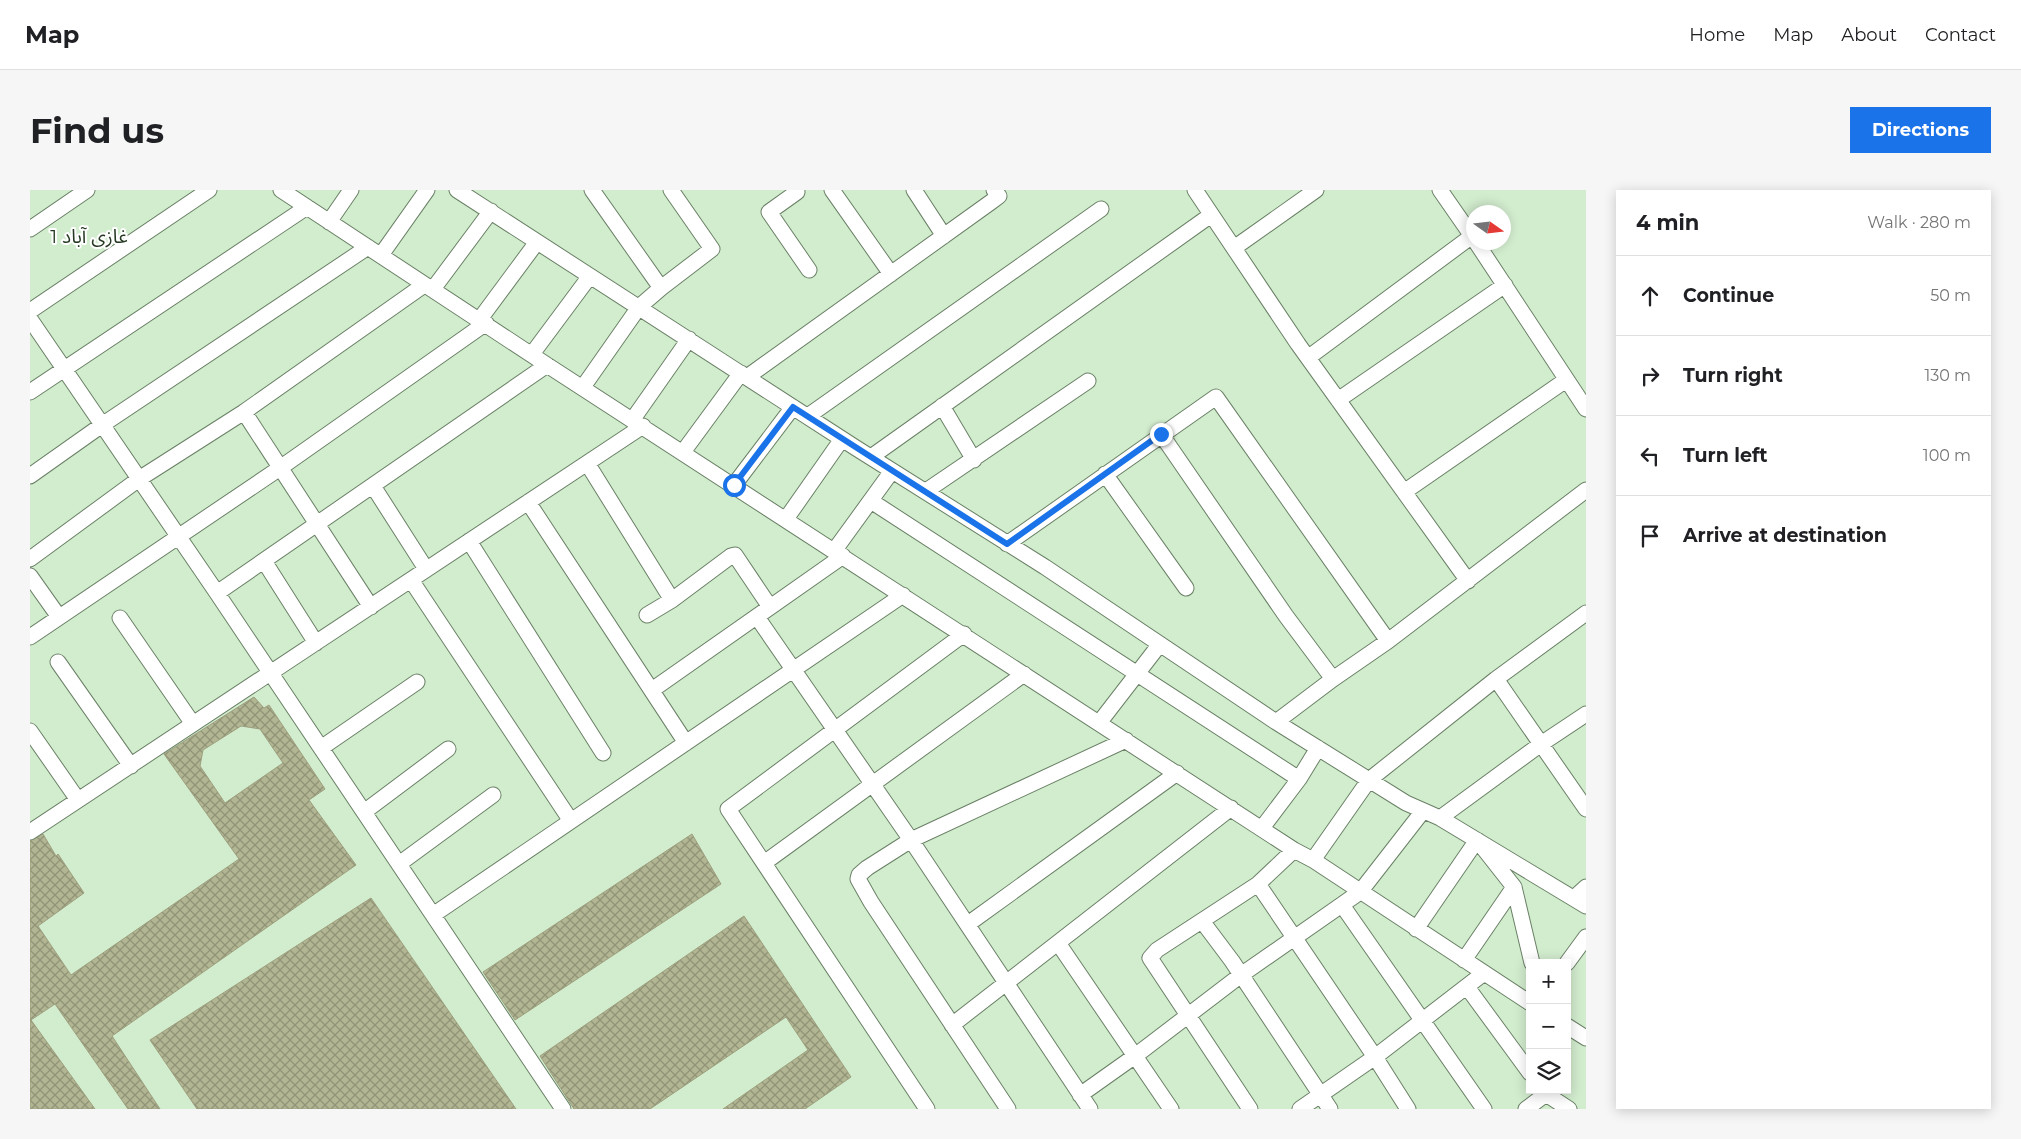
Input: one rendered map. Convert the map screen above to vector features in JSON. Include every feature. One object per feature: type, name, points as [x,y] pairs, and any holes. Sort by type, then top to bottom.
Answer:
[{"type":"street","points":[[30,229],[87,190]]},
{"type":"street","points":[[30,311],[209,190]]},
{"type":"street","points":[[281,190],[483,321],[547,365],[1294,850],[1313,860],[1526,1000]]},
{"type":"street","points":[[329,222],[351,190]]},
{"type":"street","points":[[381,255],[427,190]]},
{"type":"street","points":[[457,190],[871,458],[926,491],[1276,722],[1368,780],[1406,803],[1440,818],[1580,902],[1586,888]]},
{"type":"street","points":[[592,190],[661,288]]},
{"type":"street","points":[[583,387],[639,307],[712,249],[671,190]]},
{"type":"street","points":[[832,190],[891,274]]},
{"type":"street","points":[[914,190],[944,236]]},
{"type":"street","points":[[683,452],[744,375],[944,236],[998,196],[994,190]]},
{"type":"street","points":[[1195,190],[1298,344],[1468,581]]},
{"type":"street","points":[[1234,248],[1316,190]]},
{"type":"street","points":[[1440,190],[1466,227]]},
{"type":"street","points":[[797,191],[769,212],[809,270]]},
{"type":"street","points":[[30,392],[307,207]]},
{"type":"street","points":[[808,416],[1101,209]]},
{"type":"street","points":[[30,559],[139,480],[244,412],[428,287],[490,212]]},
{"type":"street","points":[[871,458],[1211,215]]},
{"type":"street","points":[[30,637],[280,468],[483,321],[537,242]]},
{"type":"street","points":[[1308,357],[1466,245]]},
{"type":"street","points":[[30,476],[102,425],[368,247]]},
{"type":"street","points":[[1481,250],[1586,409]]},
{"type":"street","points":[[532,354],[590,276]]},
{"type":"street","points":[[1338,400],[1505,285]]},
{"type":"street","points":[[30,319],[271,673],[563,1109]]},
{"type":"street","points":[[30,832],[587,463],[638,423],[689,340]]},
{"type":"street","points":[[217,594],[547,365]]},
{"type":"street","points":[[1404,492],[1566,380]]},
{"type":"street","points":[[926,491],[1088,381]]},
{"type":"street","points":[[1007,544],[1216,396],[1388,641]]},
{"type":"street","points":[[942,406],[974,460]]},
{"type":"street","points":[[734,485],[793,407]]},
{"type":"street","points":[[244,412],[371,607]]},
{"type":"street","points":[[1161,434],[1286,616],[1333,679]]},
{"type":"street","points":[[786,519],[842,439]]},
{"type":"street","points":[[587,463],[672,600]]},
{"type":"street","points":[[652,690],[757,617],[839,553],[870,501],[892,471]]},
{"type":"street","points":[[1105,474],[1186,588]]},
{"type":"street","points":[[373,486],[426,569]]},
{"type":"street","points":[[1276,722],[1388,641],[1586,490]]},
{"type":"street","points":[[870,501],[1298,779]]},
{"type":"street","points":[[528,502],[686,743]]},
{"type":"street","points":[[469,541],[603,753]]},
{"type":"street","points":[[646,615],[672,600],[731,556],[735,556],[770,607]]},
{"type":"street","points":[[264,561],[316,643]]},
{"type":"street","points":[[30,576],[58,617]]},
{"type":"street","points":[[411,580],[571,821]]},
{"type":"street","points":[[433,915],[903,595]]},
{"type":"street","points":[[1313,860],[1368,780],[1496,679],[1586,613]]},
{"type":"street","points":[[757,617],[968,924],[1090,1109]]},
{"type":"street","points":[[120,618],[193,724]]},
{"type":"street","points":[[927,1109],[728,809],[964,634]]},
{"type":"street","points":[[1099,723],[1160,644]]},
{"type":"street","points":[[58,662],[131,766]]},
{"type":"street","points":[[764,863],[1024,674]]},
{"type":"street","points":[[1496,679],[1586,809]]},
{"type":"street","points":[[321,748],[417,682]]},
{"type":"street","points":[[1440,818],[1540,744],[1586,714]]},
{"type":"street","points":[[30,731],[78,800]]},
{"type":"street","points":[[1008,1109],[871,902],[858,879],[859,875],[911,840],[1126,740]]},
{"type":"street","points":[[1262,828],[1318,748]]},
{"type":"street","points":[[364,812],[448,749]]},
{"type":"street","points":[[968,924],[1177,773]]},
{"type":"street","points":[[399,864],[493,795]]},
{"type":"street","points":[[952,1025],[1231,808]]},
{"type":"street","points":[[1080,1095],[1135,1056],[1240,975],[1360,892],[1423,811]]},
{"type":"street","points":[[1477,840],[1514,887],[1531,959]]},
{"type":"street","points":[[1416,929],[1477,840]]},
{"type":"street","points":[[1250,1109],[1150,958],[1157,950],[1258,884],[1294,850]]},
{"type":"street","points":[[1258,884],[1408,1109]]},
{"type":"street","points":[[1464,960],[1514,887]]},
{"type":"street","points":[[1342,905],[1484,1109]]},
{"type":"street","points":[[1202,921],[1232,961],[1330,1109]]},
{"type":"street","points":[[1570,959],[1586,937]]},
{"type":"street","points":[[1058,944],[1171,1109]]},
{"type":"street","points":[[1300,1109],[1375,1057],[1484,972]]},
{"type":"street","points":[[1467,987],[1526,1068]]},
{"type":"street","points":[[1571,1029],[1586,1038]]},
{"type":"street","points":[[1526,1109],[1542,1094]]},
{"type":"street","points":[[1547,1094],[1568,1109]]},
{"type":"building","points":[[254,697],[264,708],[269,705],[325,789],[309,800],[356,865],[112,1036],[160,1109],[128,1109],[55,1004],[31,1020],[95,1109],[30,1109],[30,841],[43,834],[56,856],[58,854],[84,893],[38,926],[71,975],[239,859],[164,754]],"holes":[[[241,726],[260,729],[283,763],[225,803],[200,766],[203,750]]]},
{"type":"building","points":[[692,834],[721,884],[515,1020],[483,972]]},
{"type":"building","points":[[371,898],[516,1109],[197,1109],[150,1040]]},
{"type":"building","points":[[744,916],[851,1077],[805,1109],[723,1109],[808,1050],[786,1017],[650,1109],[574,1109],[540,1056]]},
{"type":"district","name":"غازی آباد 1","points":[[89,236]]},
{"type":"route","points":[[734,485],[793,407],[1007,544],[1161,434]]}]
